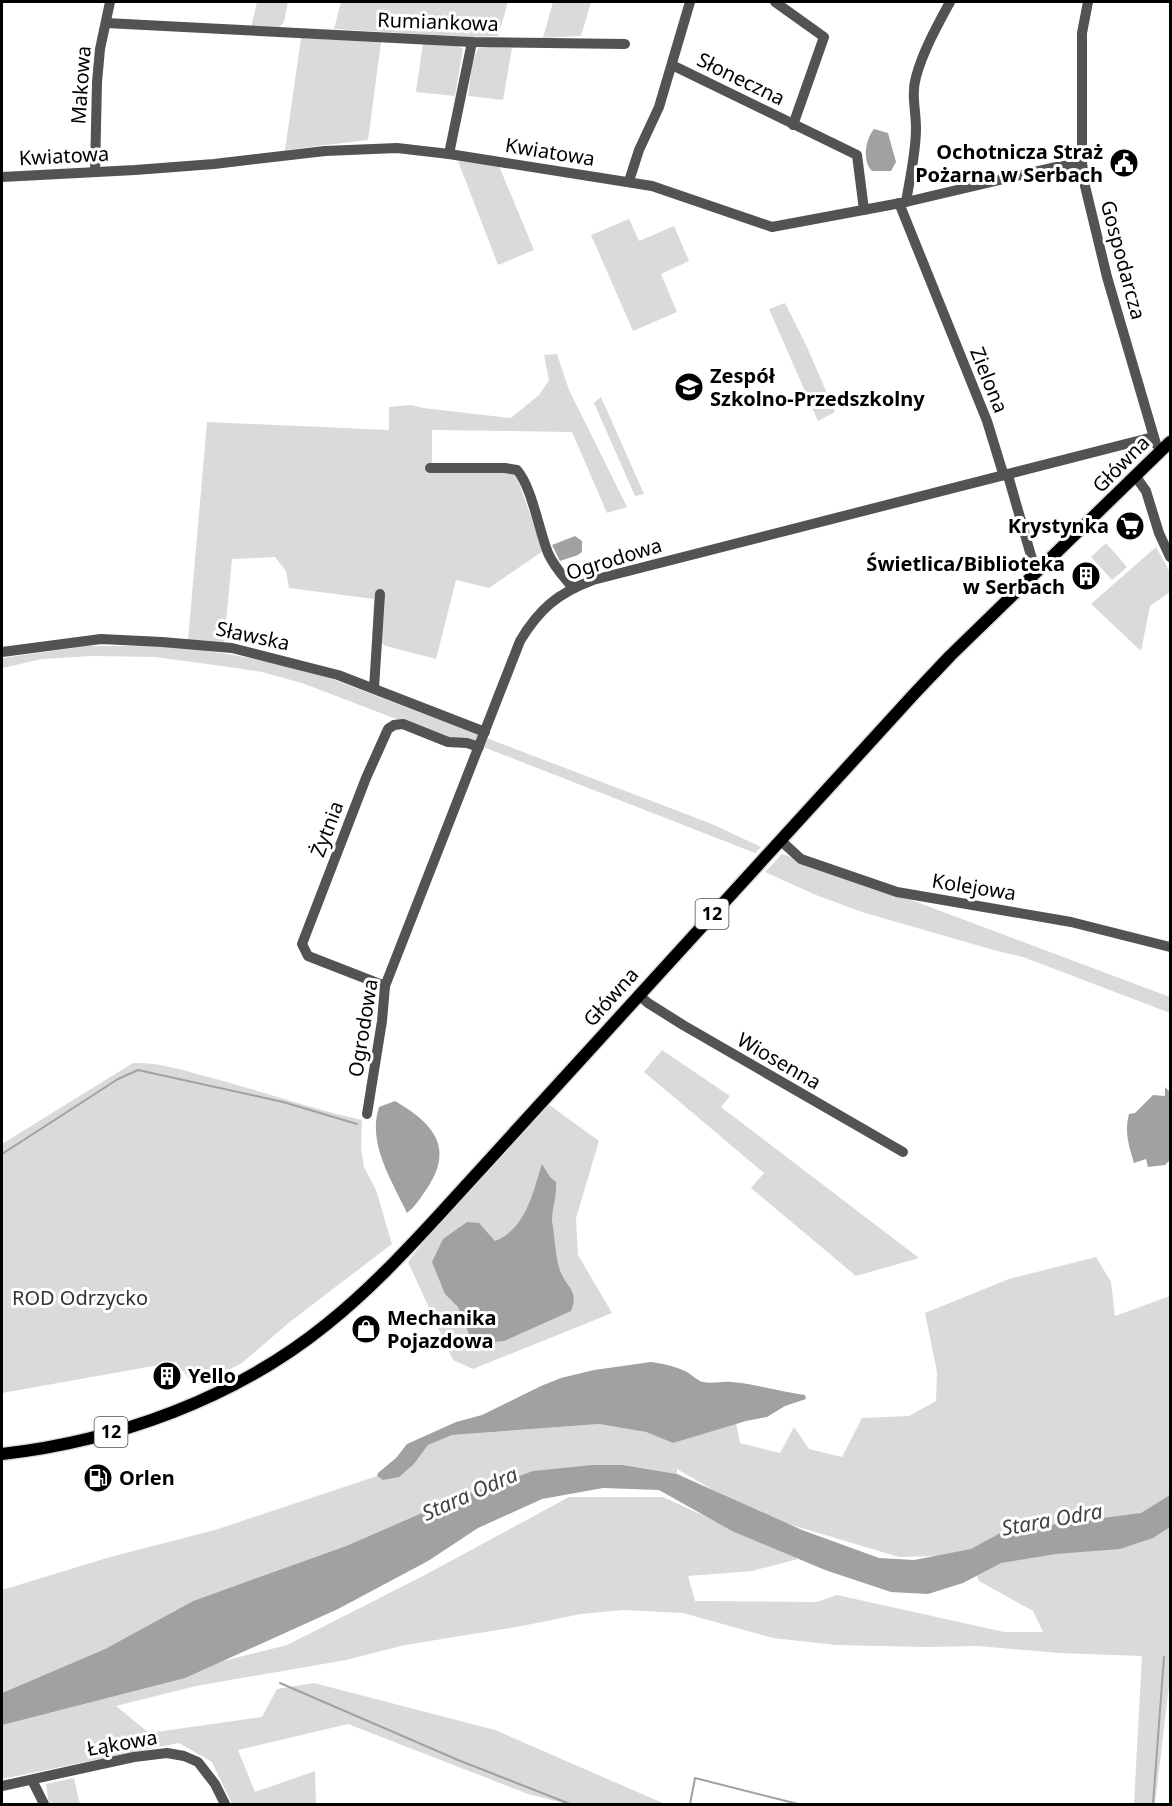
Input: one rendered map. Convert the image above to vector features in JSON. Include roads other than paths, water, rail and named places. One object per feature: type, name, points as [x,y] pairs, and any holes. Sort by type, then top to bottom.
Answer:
[{"type":"main road","name":"Główna","points":[[2,1454],[80,1440],[166,1415],[224,1390],[300,1344],[326,1325],[396,1261],[943,663],[1166,447]]},
{"type":"street","name":"Makowa","points":[[95,172],[97,82],[110,2]]},
{"type":"street","name":"Słoneczna","points":[[629,181],[639,150],[658,108],[690,2]]},
{"type":"street","name":"Słoneczna","points":[[775,2],[824,37],[793,125]]},
{"type":"street","points":[[902,202],[915,138],[913,105],[915,79],[931,36],[950,2]]},
{"type":"street","name":"Gospodarcza","points":[[1088,2],[1082,33],[1082,164],[1092,221],[1153,437],[1156,446],[1166,447]]},
{"type":"street","name":"Rumiankowa","points":[[106,23],[472,42],[625,44]]},
{"type":"street","points":[[449,154],[472,42]]},
{"type":"street","name":"Słoneczna","points":[[672,65],[857,155],[864,210]]},
{"type":"street","name":"Kwiatowa","points":[[2,177],[214,164],[354,149],[397,148],[629,181],[652,186],[771,227],[902,202],[1051,168],[1082,164]]},
{"type":"street","name":"Zielona","points":[[902,202],[1009,479],[1036,573]]},
{"type":"street","name":"Ogrodowa","points":[[367,1114],[382,1021],[385,986],[520,641],[530,624],[554,599],[593,580],[659,562],[1153,437]]},
{"type":"street","points":[[430,468],[517,470],[522,477],[548,554],[558,571],[573,588]]},
{"type":"street","points":[[1136,477],[1146,491],[1159,533],[1170,557]]},
{"type":"street","points":[[374,688],[380,594]]},
{"type":"street","name":"Sławska","points":[[2,652],[101,639],[232,648],[338,675],[485,732]]},
{"type":"street","name":"Żytnia","points":[[385,986],[308,956],[302,944],[366,778],[384,734],[394,725],[403,724],[448,742],[467,743],[479,747]]},
{"type":"street","name":"Kolejowa","points":[[780,840],[801,859],[897,892],[1071,922],[1170,946]]},
{"type":"street","name":"Wiosenna","points":[[639,995],[648,1003],[724,1049],[903,1152]]},
{"type":"street","name":"Łąkowa","points":[[2,1786],[158,1753],[175,1754],[191,1758],[206,1769],[225,1804]]},
{"type":"street","points":[[32,1780],[44,1804]]},
{"type":"water","points":[[874,129],[888,133],[896,162],[891,171],[872,171],[869,167],[866,150],[868,139]]},
{"type":"water","points":[[575,536],[582,541],[582,552],[560,561],[552,545]]},
{"type":"water","points":[[1165,1087],[1170,1092],[1170,1160],[1165,1165],[1148,1167],[1146,1159],[1134,1163],[1127,1133],[1129,1114],[1135,1113],[1153,1095],[1165,1096]]},
{"type":"water","points":[[395,1101],[428,1127],[439,1147],[436,1172],[421,1198],[407,1213],[388,1175],[376,1134],[379,1107]]},
{"type":"water","points":[[542,1164],[556,1182],[552,1221],[559,1267],[573,1294],[571,1311],[504,1341],[473,1344],[458,1307],[445,1294],[432,1262],[443,1239],[467,1222],[479,1223],[495,1241],[514,1228],[527,1208]]},
{"type":"water","points":[[651,1362],[678,1368],[703,1382],[750,1384],[805,1395],[806,1399],[785,1406],[767,1417],[673,1443],[646,1432],[599,1424],[452,1435],[428,1445],[414,1464],[399,1477],[383,1480],[377,1476],[407,1444],[456,1422],[482,1415],[541,1386],[561,1378],[594,1370]]},
{"type":"water","name":"Stara Odra","points":[[592,1465],[623,1465],[677,1474],[802,1530],[879,1558],[914,1560],[971,1549],[1004,1531],[1141,1513],[1170,1495],[1170,1527],[1153,1538],[1120,1549],[1056,1554],[1001,1563],[963,1583],[928,1594],[891,1592],[825,1570],[732,1531],[659,1490],[603,1488],[542,1499],[478,1528],[428,1561],[338,1609],[185,1678],[2,1725],[2,1693],[105,1649],[193,1601],[346,1546],[452,1500],[533,1471]]},
{"type":"waterway","points":[[2,1154],[118,1079],[138,1070],[283,1102],[357,1124]]},
{"type":"waterway","points":[[1153,1804],[1164,1657]]},
{"type":"waterway","points":[[280,1683],[458,1760],[570,1804]]},
{"type":"waterway","points":[[690,1804],[695,1778],[798,1804]]},
{"type":"place","name":"Ochotnicza Straż Pożarna w Serbach","points":[[1124,163]]},
{"type":"place","name":"Zespół Szkolno-Przedszkolny","points":[[689,387]]},
{"type":"place","name":"Krystynka","points":[[1130,526]]},
{"type":"place","name":"Świetlica/Biblioteka w Serbach","points":[[1086,576]]},
{"type":"place","name":"Mechanika Pojazdowa","points":[[366,1329]]},
{"type":"place","name":"Yello","points":[[167,1376]]},
{"type":"place","name":"Orlen","points":[[98,1478]]},
{"type":"park label","name":"ROD Odrzycko","points":[[80,1298]]}]
